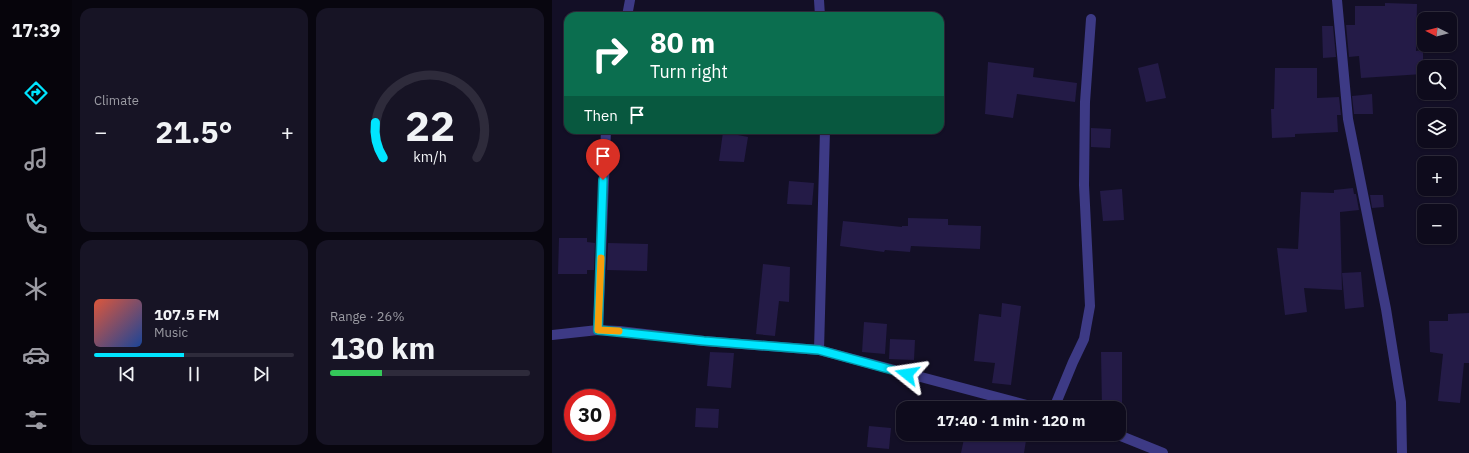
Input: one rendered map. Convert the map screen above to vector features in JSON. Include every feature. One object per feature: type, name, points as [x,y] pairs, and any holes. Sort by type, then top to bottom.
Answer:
[{"type":"street","points":[[628,12],[630,0]]},
{"type":"street","points":[[819,0],[820,12]]},
{"type":"street","points":[[1337,0],[1348,118],[1386,309],[1401,402],[1402,453]]},
{"type":"street","points":[[1057,401],[1084,339],[1090,306],[1084,185],[1085,102],[1091,19]]},
{"type":"street","points":[[598,330],[606,134]]},
{"type":"street","points":[[819,350],[825,134]]},
{"type":"street","points":[[552,335],[598,330],[704,341],[819,350],[1012,401]]},
{"type":"street","points":[[1126,440],[1140,449],[1163,453]]},
{"type":"building","points":[[1385,3],[1417,4],[1416,51],[1423,52],[1423,60],[1417,60],[1417,74],[1361,78],[1359,56],[1349,57],[1346,25],[1355,25],[1355,6],[1385,6]]},
{"type":"building","points":[[1322,26],[1333,26],[1336,57],[1323,58]]},
{"type":"building","points":[[988,62],[1034,68],[1033,77],[1077,83],[1075,102],[1017,94],[1013,118],[985,114]]},
{"type":"building","points":[[1158,63],[1166,98],[1146,102],[1138,68]]},
{"type":"building","points":[[1275,68],[1317,68],[1317,98],[1339,97],[1341,115],[1337,115],[1338,132],[1295,134],[1295,137],[1272,138],[1271,109],[1274,109]]},
{"type":"building","points":[[1372,94],[1373,114],[1354,114],[1352,96]]},
{"type":"building","points":[[1091,128],[1111,129],[1110,148],[1091,147]]},
{"type":"building","points":[[723,134],[733,134],[748,137],[744,162],[719,161]]},
{"type":"building","points":[[789,181],[814,183],[812,205],[787,204]]},
{"type":"building","points":[[1353,188],[1354,194],[1356,194],[1359,210],[1340,212],[1342,290],[1304,288],[1307,312],[1285,315],[1277,248],[1298,249],[1301,192],[1334,193],[1334,190]]},
{"type":"building","points":[[1122,189],[1124,220],[1103,221],[1100,191]]},
{"type":"building","points":[[1370,195],[1383,195],[1384,207],[1372,208]]},
{"type":"building","points":[[908,218],[948,219],[948,225],[981,226],[980,249],[911,246],[910,252],[885,250],[884,252],[840,246],[843,221],[902,227],[908,226]]},
{"type":"building","points":[[559,238],[587,238],[587,242],[595,243],[594,270],[587,270],[587,274],[558,274]]},
{"type":"building","points":[[608,243],[648,244],[647,271],[607,270]]},
{"type":"building","points":[[763,264],[790,267],[789,302],[779,301],[775,336],[756,334]]},
{"type":"building","points":[[1361,272],[1364,307],[1345,309],[1342,273]]},
{"type":"building","points":[[1002,303],[1021,306],[1011,385],[992,383],[995,363],[974,361],[979,314],[1001,317]]},
{"type":"building","points":[[1469,313],[1469,363],[1464,363],[1460,403],[1438,401],[1443,354],[1430,352],[1429,321],[1448,321],[1448,314]]},
{"type":"building","points":[[864,322],[887,324],[885,354],[862,352]]},
{"type":"building","points":[[890,339],[915,340],[914,360],[889,359]]},
{"type":"building","points":[[710,352],[734,353],[731,388],[707,386]]},
{"type":"building","points":[[1101,352],[1122,352],[1122,401],[1102,401]]},
{"type":"building","points":[[696,408],[719,409],[718,428],[695,427]]},
{"type":"building","points":[[869,426],[891,428],[889,449],[867,447]]},
{"type":"building","points":[[964,441],[1026,441],[1024,453],[961,453]]},
{"type":"slow traffic","points":[[601,258],[598,330],[619,331]]},
{"type":"route","points":[[603,180],[598,330],[704,341],[819,350],[907,374]]}]
